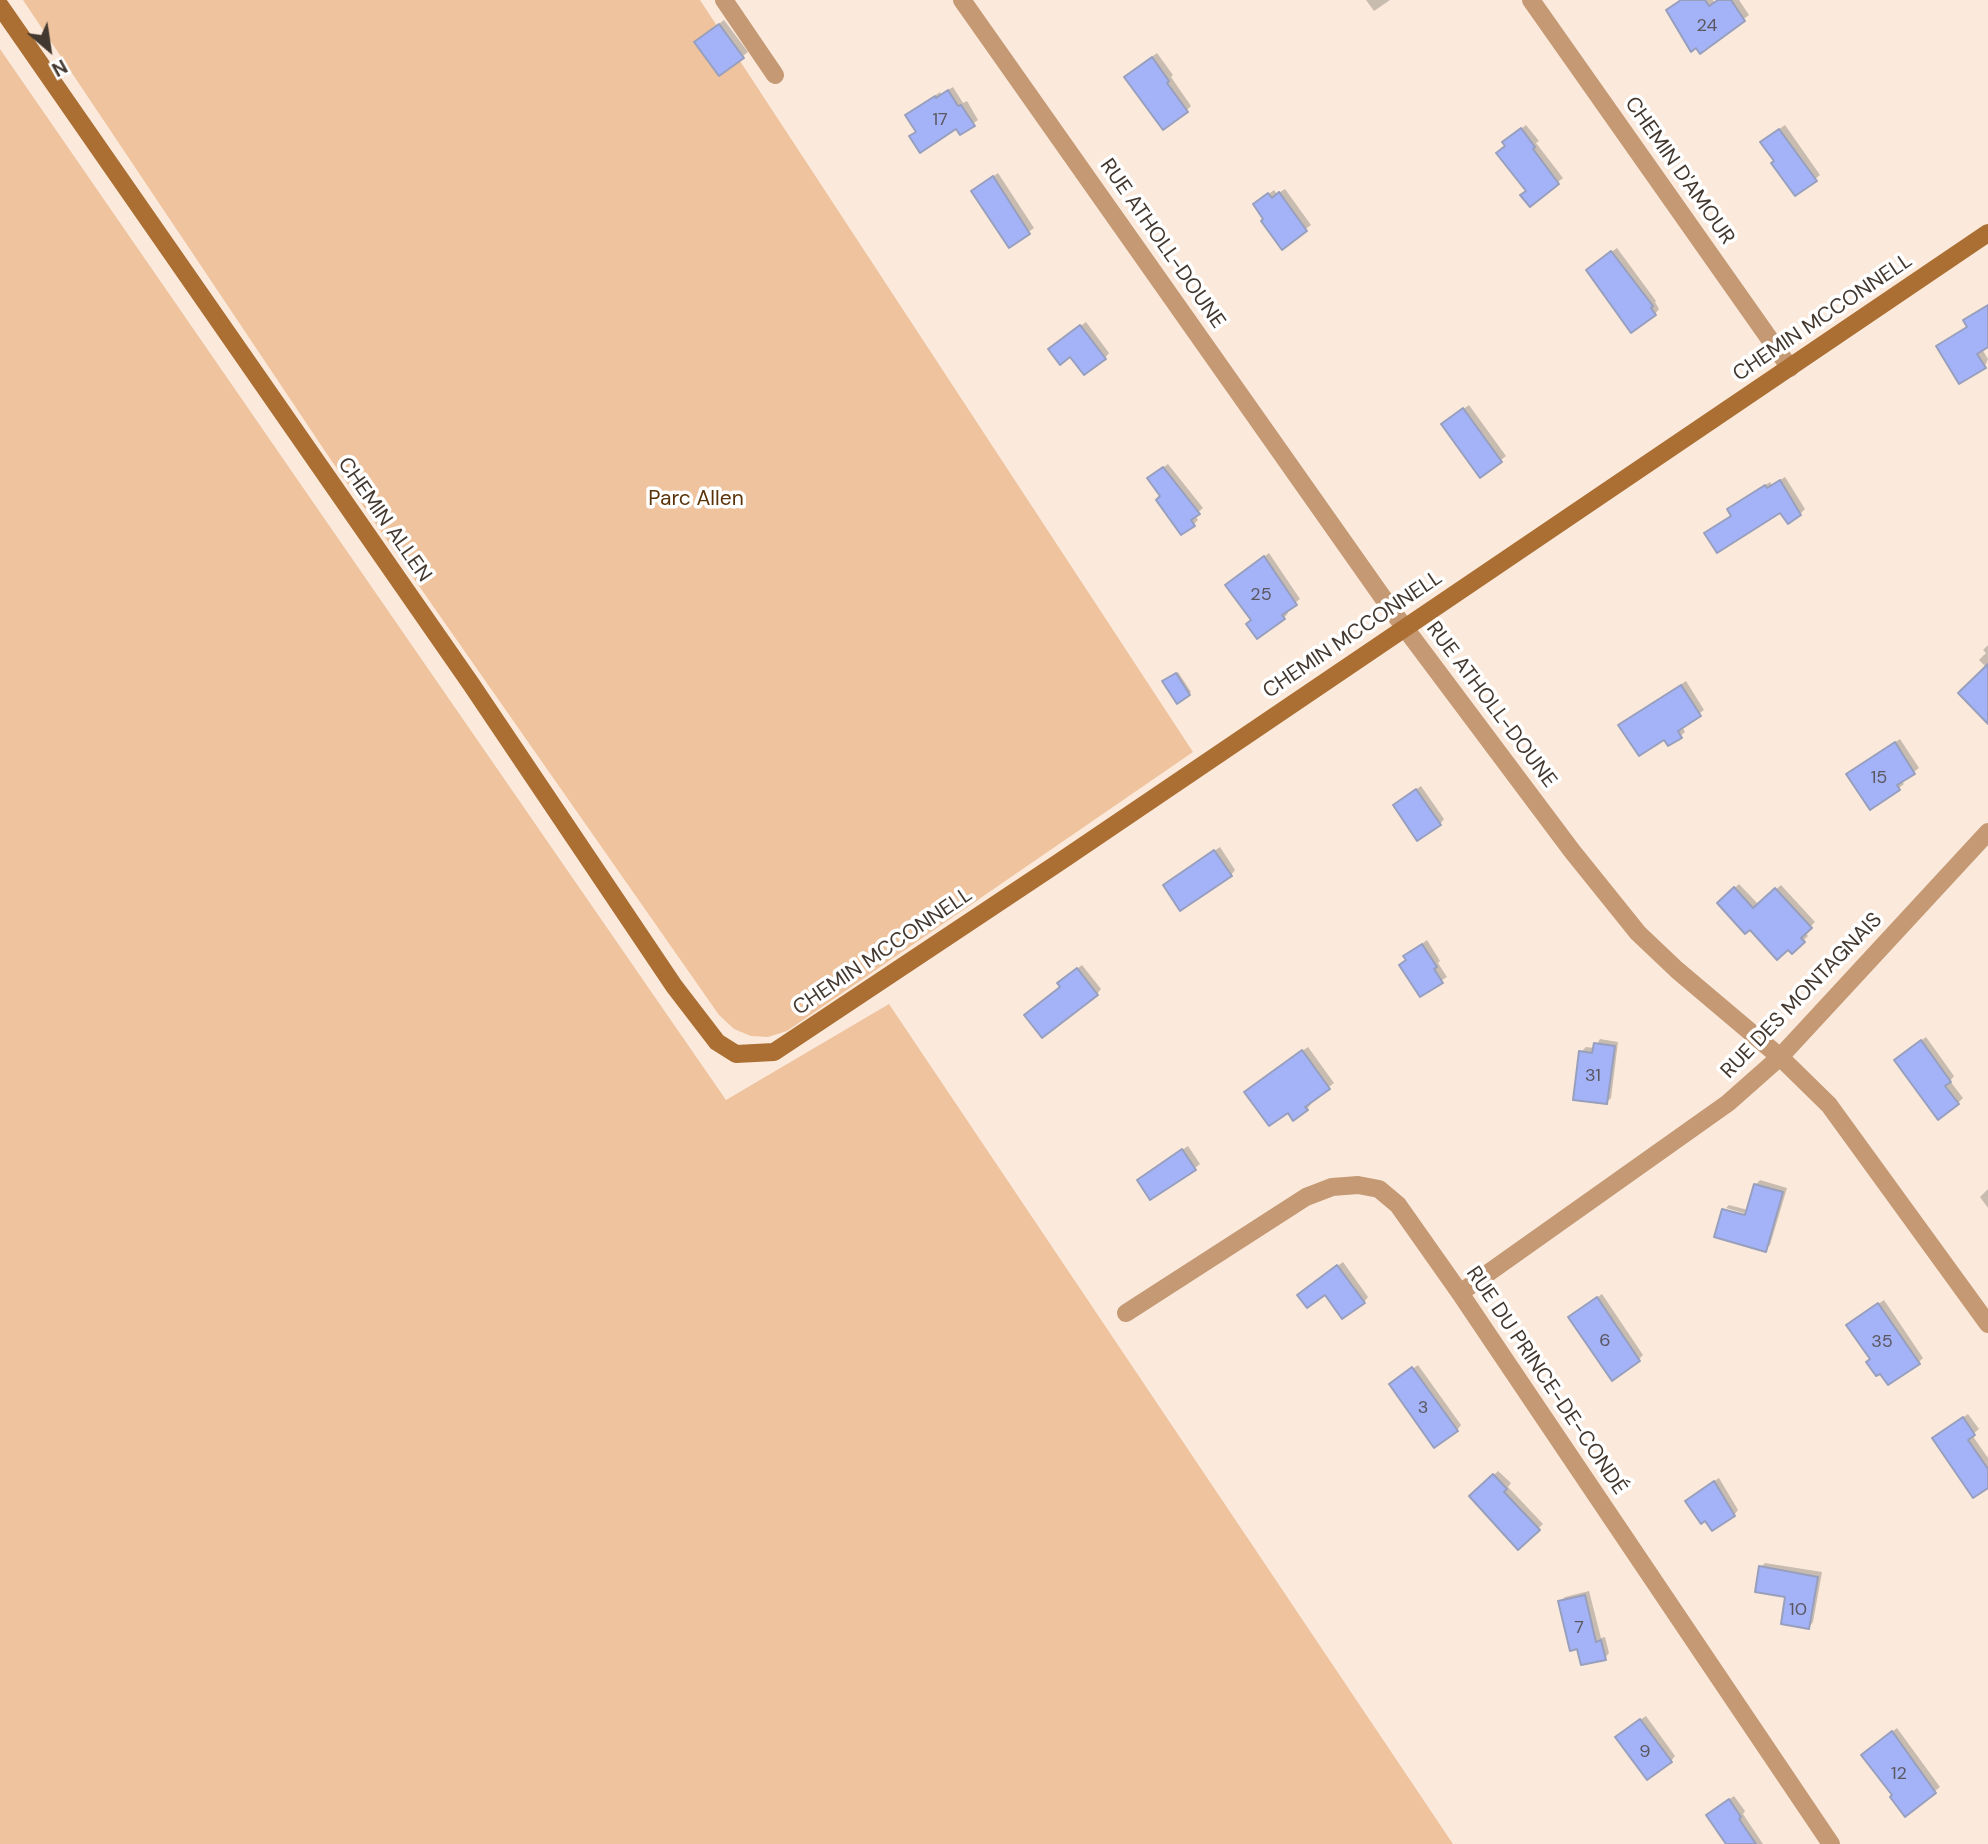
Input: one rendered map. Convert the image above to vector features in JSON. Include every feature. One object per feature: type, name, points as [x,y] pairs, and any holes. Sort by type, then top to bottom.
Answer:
[{"type":"street","points":[[724,0],[775,75]]},
{"type":"street","name":"RUE ATHOLL-DOUNE","points":[[962,0],[1405,627],[1572,851],[1638,933],[1677,970],[1780,1057],[1829,1105],[1983,1305],[1988,1324]]},
{"type":"street","name":"CHEMIN D'AMOUR","points":[[1531,0],[1790,368]]},
{"type":"street","name":"CHEMIN ALLEN","points":[[0,6],[471,684],[674,986],[718,1042],[736,1054]]},
{"type":"street","name":"CHEMIN MCCONNELL","points":[[736,1054],[774,1052],[1058,863],[1988,233]]},
{"type":"street","name":"RUE DES MONTAGNAIS","points":[[1460,1293],[1728,1103],[1780,1057],[1988,832]]},
{"type":"street","name":"RUE DU PRINCE-DE-CONDÉ","points":[[1126,1313],[1306,1196],[1332,1186],[1358,1185],[1378,1189],[1398,1205],[1460,1293],[1832,1844]]},
{"type":"green space","name":"Parc Allen","points":[[23,0],[700,0],[1193,752],[787,1031],[768,1037],[751,1036],[734,1029],[719,1015],[333,463]]},
{"type":"green space","points":[[0,49],[726,1100],[889,1004],[1453,1844],[0,1844]]},
{"type":"building","points":[[1681,0],[1705,0],[1709,6],[1718,0],[1731,0],[1745,21],[1700,54],[1696,48],[1691,52],[1666,10]]},
{"type":"building","points":[[719,24],[744,58],[719,76],[694,42]]},
{"type":"building","points":[[1152,57],[1188,112],[1163,130],[1124,77]]},
{"type":"building","points":[[948,90],[975,126],[960,135],[956,129],[920,153],[909,136],[916,132],[905,115]]},
{"type":"building","points":[[1521,128],[1559,184],[1530,207],[1520,195],[1526,191],[1496,153],[1505,146],[1502,142]]},
{"type":"building","points":[[1779,129],[1817,181],[1795,196],[1771,163],[1774,161],[1760,142]]},
{"type":"building","points":[[993,176],[1030,234],[1009,248],[971,191]]},
{"type":"building","points":[[1279,192],[1307,231],[1282,250],[1261,221],[1263,219],[1253,204],[1268,193],[1272,198]]},
{"type":"building","points":[[1611,251],[1653,306],[1651,308],[1656,315],[1631,333],[1586,270]]},
{"type":"building","points":[[1988,305],[1988,347],[1977,354],[1986,368],[1959,384],[1936,346],[1967,327],[1963,320]]},
{"type":"building","points":[[1080,325],[1106,359],[1084,375],[1070,357],[1060,365],[1048,349]]},
{"type":"building","points":[[1463,408],[1502,462],[1480,478],[1441,424]]},
{"type":"building","points":[[1163,467],[1200,514],[1191,520],[1195,526],[1181,535],[1156,500],[1160,496],[1147,478]]},
{"type":"building","points":[[1780,480],[1801,515],[1788,524],[1780,513],[1717,553],[1704,533],[1731,516],[1727,509],[1765,485],[1767,488]]},
{"type":"building","points":[[1264,556],[1297,605],[1282,615],[1285,619],[1257,639],[1246,624],[1251,620],[1225,585]]},
{"type":"building","points":[[1988,664],[1988,724],[1958,693]]},
{"type":"building","points":[[1176,673],[1190,695],[1177,704],[1162,681]]},
{"type":"building","points":[[1681,685],[1701,716],[1678,731],[1682,738],[1668,746],[1664,740],[1639,756],[1618,725]]},
{"type":"building","points":[[1895,742],[1915,774],[1897,785],[1900,790],[1870,810],[1846,774]]},
{"type":"building","points":[[1416,789],[1441,825],[1417,841],[1393,805]]},
{"type":"building","points":[[1214,850],[1232,876],[1180,911],[1163,885]]},
{"type":"building","points":[[1734,887],[1753,908],[1775,888],[1812,928],[1801,938],[1805,942],[1792,954],[1788,950],[1777,960],[1750,930],[1745,934],[1717,903]]},
{"type":"building","points":[[1422,944],[1437,967],[1434,969],[1443,983],[1420,997],[1399,965],[1406,960],[1403,956]]},
{"type":"building","points":[[1077,968],[1098,995],[1042,1038],[1024,1015],[1060,987],[1057,983]]},
{"type":"building","points":[[1921,1040],[1951,1082],[1945,1086],[1959,1104],[1938,1120],[1894,1060]]},
{"type":"building","points":[[1594,1043],[1615,1046],[1607,1104],[1573,1100],[1579,1051],[1592,1053]]},
{"type":"building","points":[[1302,1050],[1330,1089],[1305,1107],[1308,1110],[1293,1121],[1288,1113],[1269,1126],[1244,1092]]},
{"type":"building","points":[[1182,1149],[1196,1170],[1150,1200],[1137,1180]]},
{"type":"building","points":[[1754,1184],[1783,1192],[1766,1252],[1714,1237],[1722,1209],[1745,1215]]},
{"type":"building","points":[[1337,1265],[1365,1303],[1342,1319],[1325,1295],[1307,1308],[1297,1295]]},
{"type":"building","points":[[1597,1297],[1640,1361],[1612,1381],[1568,1317]]},
{"type":"building","points":[[1878,1303],[1920,1364],[1888,1385],[1880,1374],[1876,1376],[1866,1362],[1870,1359],[1846,1325]]},
{"type":"building","points":[[1412,1367],[1458,1431],[1434,1448],[1389,1384]]},
{"type":"building","points":[[1963,1417],[1975,1435],[1968,1440],[1988,1469],[1988,1488],[1973,1498],[1932,1438]]},
{"type":"building","points":[[1493,1474],[1507,1489],[1504,1492],[1540,1530],[1518,1550],[1469,1496]]},
{"type":"building","points":[[1714,1481],[1735,1516],[1712,1531],[1705,1521],[1701,1524],[1685,1501]]},
{"type":"building","points":[[1759,1566],[1818,1577],[1809,1629],[1781,1624],[1785,1597],[1755,1592]]},
{"type":"building","points":[[1585,1595],[1596,1642],[1601,1640],[1606,1660],[1581,1665],[1577,1649],[1570,1651],[1558,1601]]},
{"type":"building","points":[[1640,1719],[1672,1762],[1647,1780],[1615,1737]]},
{"type":"building","points":[[1892,1731],[1936,1793],[1905,1817],[1890,1797],[1892,1795],[1861,1755]]},
{"type":"building","points":[[1729,1799],[1756,1844],[1726,1844],[1706,1815]]}]
